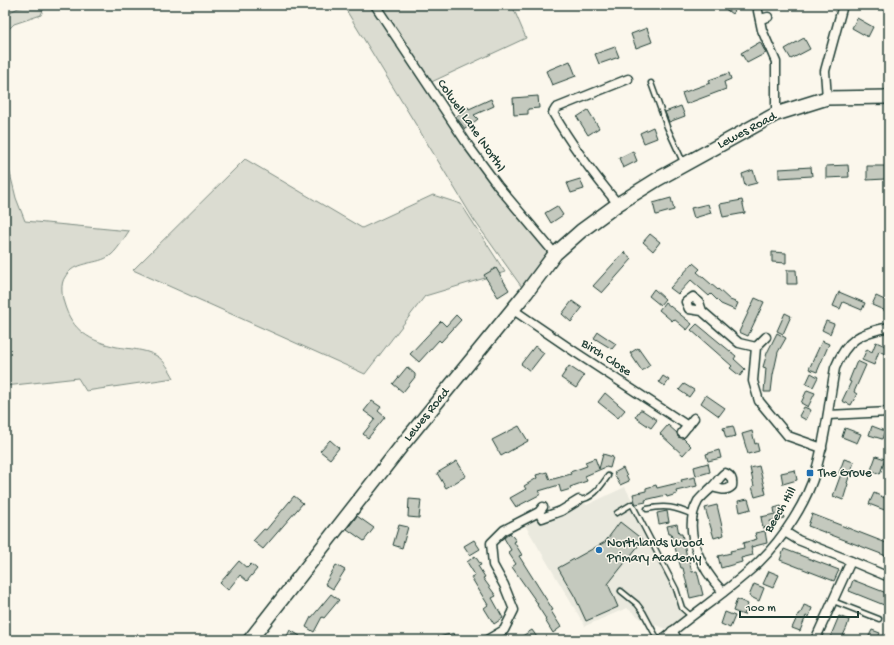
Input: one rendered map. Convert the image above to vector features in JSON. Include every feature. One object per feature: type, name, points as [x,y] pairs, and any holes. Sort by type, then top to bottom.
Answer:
[{"type":"highway","name":"Lewes Road","points":[[250,640],[403,444],[526,293],[555,254],[581,231],[618,204],[684,165],[776,114],[827,98],[889,97]]},
{"type":"street","name":"Colwell Lane (North)","points":[[375,5],[470,148],[498,186],[555,254]]},
{"type":"street","points":[[827,98],[825,71],[843,5]]},
{"type":"street","points":[[762,16],[762,30],[776,62],[776,114]]},
{"type":"street","points":[[618,204],[575,150],[553,113],[556,108],[628,79]]},
{"type":"street","name":"Birch Close","points":[[512,309],[688,426]]},
{"type":"street","points":[[702,311],[739,343],[756,347]]},
{"type":"street","name":"Beech Hill","points":[[662,640],[760,562],[785,532],[804,498],[816,472],[822,448],[835,368],[844,351],[859,336],[874,330],[889,327]]},
{"type":"street","points":[[766,337],[756,347],[754,381],[759,401],[788,436],[822,448]]},
{"type":"street","points":[[828,415],[889,412]]},
{"type":"street","points":[[682,433],[694,418]]},
{"type":"street","points":[[712,487],[699,500],[691,523],[692,536],[696,550],[705,568],[716,586],[723,592]]},
{"type":"street","points":[[487,640],[504,630],[514,610],[504,585],[493,565],[491,542],[504,530],[541,510],[542,518],[561,511],[579,500]]},
{"type":"street","points":[[785,532],[798,540],[889,577]]},
{"type":"street","points":[[815,640],[852,561]]},
{"type":"street","points":[[672,631],[678,640]]},
{"type":"lane","points":[[651,83],[667,127],[684,165]]},
{"type":"lane","points":[[579,500],[584,500],[590,497],[598,490],[608,476]]},
{"type":"lane","points":[[617,513],[632,504],[676,589],[682,608],[691,617]]},
{"type":"lane","points":[[647,509],[662,506],[673,507],[693,515]]},
{"type":"lane","points":[[620,591],[640,607],[658,640]]},
{"type":"lane","points":[[833,601],[879,619]]},
{"type":"shaded area","points":[[29,5],[45,5],[41,15],[14,24],[5,33],[5,15],[18,8]]},
{"type":"shaded area","points":[[343,5],[512,5],[526,38],[425,85],[555,254],[526,293],[474,220]]},
{"type":"shaded area","points":[[5,153],[16,198],[25,221],[129,231],[111,255],[103,260],[74,268],[65,277],[62,283],[62,294],[67,313],[77,328],[98,342],[117,347],[141,350],[155,355],[164,362],[174,378],[86,391],[78,378],[5,386]]},
{"type":"shaded area","points":[[245,159],[362,228],[433,195],[461,204],[505,272],[425,296],[365,374],[133,270]]},
{"type":"shaded area","name":"Northlands Wood Primary Academy","points":[[625,487],[674,579],[691,617],[672,631],[644,621],[627,608],[585,626],[522,520],[542,518],[579,500],[587,505]]},
{"type":"building","points":[[720,5],[738,5],[732,14]]},
{"type":"building","points":[[857,18],[873,27],[868,37],[852,28]]},
{"type":"building","points":[[647,28],[652,42],[636,48],[631,34]]},
{"type":"building","points":[[804,38],[810,49],[791,59],[785,49]]},
{"type":"building","points":[[760,42],[766,53],[747,63],[741,53]]},
{"type":"building","points":[[615,47],[619,57],[599,64],[595,54]]},
{"type":"building","points":[[570,61],[576,76],[552,85],[546,71]]},
{"type":"building","points":[[729,73],[731,79],[724,82],[726,89],[686,104],[682,93],[710,83],[709,80]]},
{"type":"building","points":[[538,96],[539,108],[528,109],[528,114],[514,115],[513,98]]},
{"type":"building","points":[[491,99],[494,106],[474,115],[478,119],[465,129],[456,117],[468,107],[469,109]]},
{"type":"building","points":[[681,106],[685,116],[669,122],[665,112]]},
{"type":"building","points":[[588,110],[599,128],[588,135],[577,117]]},
{"type":"building","points":[[653,127],[657,138],[644,143],[640,133]]},
{"type":"building","points":[[633,151],[637,161],[623,168],[619,158]]},
{"type":"building","points":[[848,165],[849,177],[826,178],[826,166]]},
{"type":"building","points":[[867,166],[885,166],[885,179],[867,180]]},
{"type":"building","points":[[811,167],[812,176],[779,178],[779,169]]},
{"type":"building","points":[[753,170],[757,183],[745,186],[742,174]]},
{"type":"building","points":[[580,179],[584,189],[571,193],[567,183]]},
{"type":"building","points":[[671,198],[674,210],[656,215],[653,203]]},
{"type":"building","points":[[742,200],[745,213],[723,217],[720,204]]},
{"type":"building","points":[[708,204],[711,213],[694,218],[691,208]]},
{"type":"building","points":[[557,206],[563,215],[551,223],[545,213]]},
{"type":"building","points":[[650,234],[660,242],[653,251],[643,242]]},
{"type":"building","points":[[624,252],[632,259],[602,293],[593,286]]},
{"type":"building","points":[[772,252],[786,253],[786,263],[772,262]]},
{"type":"building","points":[[693,263],[700,269],[697,272],[730,300],[738,303],[735,310],[721,304],[711,294],[709,296],[691,280],[678,294],[670,288]]},
{"type":"building","points":[[496,268],[509,290],[498,297],[484,275]]},
{"type":"building","points":[[787,270],[796,270],[797,284],[787,284]]},
{"type":"building","points":[[654,289],[665,299],[660,305],[649,296]]},
{"type":"building","points":[[839,292],[865,303],[862,310],[843,302],[840,309],[833,306]]},
{"type":"building","points":[[876,296],[889,302],[886,311],[872,305]]},
{"type":"building","points":[[755,298],[764,302],[748,336],[739,332]]},
{"type":"building","points":[[572,301],[582,308],[571,322],[562,314]]},
{"type":"building","points":[[665,302],[692,324],[687,330],[674,319],[672,321],[659,310]]},
{"type":"building","points":[[785,313],[791,316],[783,334],[777,331]]},
{"type":"building","points":[[456,315],[461,320],[441,342],[439,340],[419,362],[410,354],[441,321],[446,326]]},
{"type":"building","points":[[826,321],[834,324],[830,334],[822,330]]},
{"type":"building","points":[[697,324],[736,356],[734,359],[745,369],[740,376],[730,368],[732,366],[691,330]]},
{"type":"building","points":[[598,332],[616,344],[612,349],[594,338]]},
{"type":"building","points":[[777,333],[786,338],[778,352],[771,392],[764,392],[766,368],[763,367],[767,353]]},
{"type":"building","points":[[822,341],[829,344],[817,372],[809,369]]},
{"type":"building","points":[[876,342],[888,347],[885,354],[879,351],[874,365],[862,360],[867,349],[872,352]]},
{"type":"building","points":[[535,346],[544,353],[530,371],[521,364]]},
{"type":"building","points":[[638,348],[650,365],[642,371],[630,353]]},
{"type":"building","points":[[857,361],[866,365],[854,392],[857,394],[851,405],[842,401],[851,382],[849,381]]},
{"type":"building","points":[[569,366],[584,376],[576,388],[561,378]]},
{"type":"building","points":[[407,367],[415,374],[415,377],[403,392],[393,384]]},
{"type":"building","points":[[811,373],[818,377],[813,387],[806,384]]},
{"type":"building","points":[[663,376],[669,380],[665,386],[659,382]]},
{"type":"building","points":[[684,384],[694,390],[689,397],[679,390]]},
{"type":"building","points":[[807,390],[815,393],[808,407],[801,403]]},
{"type":"building","points":[[605,393],[625,410],[618,418],[598,402]]},
{"type":"building","points":[[706,395],[725,408],[719,416],[701,403]]},
{"type":"building","points":[[372,401],[381,407],[378,411],[385,417],[368,438],[363,434],[375,419],[364,411]]},
{"type":"building","points":[[804,407],[811,410],[806,420],[799,416]]},
{"type":"building","points":[[640,410],[657,420],[651,428],[635,417]]},
{"type":"building","points":[[668,425],[677,433],[678,437],[683,438],[691,446],[683,455],[660,434]]},
{"type":"building","points":[[519,426],[528,441],[501,456],[492,440]]},
{"type":"building","points":[[733,426],[736,436],[726,438],[723,428]]},
{"type":"building","points":[[872,426],[885,431],[882,439],[869,435]]},
{"type":"building","points":[[845,428],[861,434],[857,443],[842,437]]},
{"type":"building","points":[[752,431],[755,444],[757,443],[759,451],[748,454],[742,434]]},
{"type":"building","points":[[330,440],[339,448],[330,459],[320,451]]},
{"type":"building","points":[[719,450],[721,458],[708,461],[706,454]]},
{"type":"building","points":[[603,454],[613,457],[610,468],[606,467],[585,476],[587,481],[570,487],[571,489],[561,492],[559,485],[539,491],[541,494],[516,507],[510,498],[526,489],[524,486],[537,478],[536,475],[547,472],[550,480],[571,474],[570,472],[587,466],[585,462],[595,458],[599,469]]},
{"type":"building","points":[[876,456],[885,459],[880,474],[871,470]]},
{"type":"building","points":[[844,459],[854,462],[843,500],[833,496],[841,474],[839,473]]},
{"type":"building","points":[[457,461],[466,476],[446,488],[437,473]]},
{"type":"building","points":[[708,463],[710,472],[696,476],[694,467]]},
{"type":"building","points":[[759,466],[766,494],[755,497],[752,487],[754,486],[750,468]]},
{"type":"building","points":[[623,468],[629,481],[620,485],[614,473]]},
{"type":"building","points":[[795,470],[797,480],[783,484],[781,473]]},
{"type":"building","points":[[695,477],[697,486],[676,491],[677,494],[667,497],[666,495],[645,500],[646,502],[636,504],[635,502],[633,494],[646,491],[646,488],[656,485],[657,488]]},
{"type":"building","points":[[874,493],[889,500],[887,511],[869,504]]},
{"type":"building","points":[[294,496],[303,503],[263,549],[253,541],[264,529],[266,530]]},
{"type":"building","points":[[409,499],[421,500],[419,518],[408,517]]},
{"type":"building","points":[[748,499],[751,509],[740,512],[738,501]]},
{"type":"building","points":[[717,505],[724,535],[714,538],[705,508]]},
{"type":"building","points":[[781,506],[784,518],[770,521],[771,526],[763,528],[761,517],[775,514],[774,508]]},
{"type":"building","points":[[667,511],[669,522],[659,524],[657,513]]},
{"type":"building","points":[[812,514],[889,544],[889,557],[808,526]]},
{"type":"building","points":[[357,516],[374,528],[364,541],[347,529]]},
{"type":"building","points":[[620,522],[643,540],[608,584],[618,607],[586,621],[575,597],[558,568],[605,542]]},
{"type":"building","points":[[677,524],[679,534],[682,534],[692,572],[697,571],[703,595],[690,598],[683,568],[681,568],[671,534],[669,534],[667,526]]},
{"type":"building","points":[[399,525],[408,527],[402,548],[393,545]]},
{"type":"building","points":[[765,531],[767,543],[751,547],[753,555],[741,558],[742,562],[721,568],[718,556],[731,553],[730,551],[744,548],[743,543],[757,539],[755,533]]},
{"type":"building","points":[[510,533],[516,541],[514,542],[522,555],[519,556],[553,610],[551,611],[561,627],[553,633],[537,605],[538,604],[512,567],[516,564],[508,552],[511,550],[504,538]]},
{"type":"building","points":[[474,540],[480,549],[470,555],[464,546]]},
{"type":"building","points":[[784,549],[839,570],[834,581],[780,560]]},
{"type":"building","points":[[475,556],[481,565],[478,566],[485,577],[483,578],[496,596],[492,598],[503,618],[494,624],[484,608],[488,605],[471,577],[475,575],[467,562]]},
{"type":"building","points":[[239,561],[247,568],[251,564],[257,569],[247,581],[240,575],[228,590],[220,583]]},
{"type":"building","points":[[336,565],[345,570],[333,589],[325,584]]},
{"type":"building","points":[[769,571],[779,575],[773,588],[763,584]]},
{"type":"building","points":[[853,580],[889,594],[889,607],[849,591]]},
{"type":"building","points":[[754,584],[764,588],[759,601],[749,596]]},
{"type":"building","points":[[331,594],[339,600],[324,618],[322,617],[314,632],[306,627],[311,617]]},
{"type":"building","points":[[737,599],[748,604],[744,615],[733,611]]},
{"type":"building","points":[[804,605],[812,608],[809,617],[806,616],[800,631],[792,628]]},
{"type":"building","points":[[725,612],[735,616],[730,628],[721,624]]},
{"type":"building","points":[[839,616],[849,620],[847,627],[841,640],[829,640]]},
{"type":"building","points":[[290,630],[300,636],[297,640],[285,640]]},
{"type":"building","points":[[532,630],[539,640],[516,640]]},
{"type":"building","points":[[872,630],[880,633],[877,640],[867,640]]},
{"type":"building","points":[[454,633],[456,640],[436,640],[435,638]]},
{"type":"place","name":"The Grove","points":[[810,473]]},
{"type":"place","name":"Northlands Wood Primary Academy","points":[[599,550]]}]
